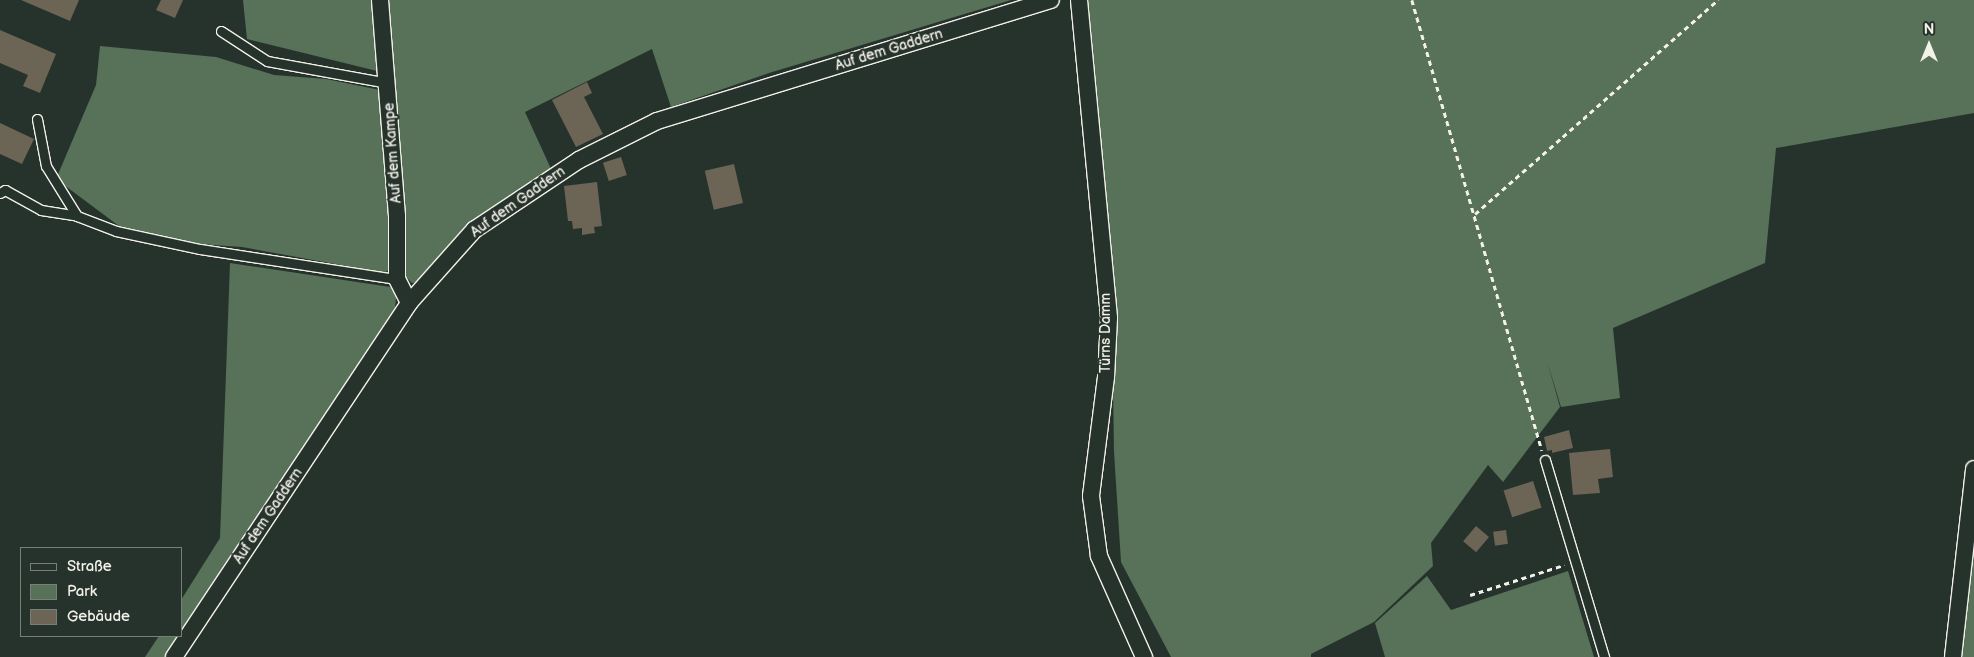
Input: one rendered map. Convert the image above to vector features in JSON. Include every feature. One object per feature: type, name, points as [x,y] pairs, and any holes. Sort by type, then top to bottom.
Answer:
[{"type":"street","name":"Auf dem Kampe","points":[[380,0],[397,216],[397,279],[409,304]]},
{"type":"street","name":"Auf dem Gaddern","points":[[174,657],[409,304],[474,230],[579,160],[657,121],[1051,0]]},
{"type":"street","name":"Türns Damm","points":[[1079,0],[1109,318],[1106,377],[1091,496],[1099,556],[1144,657]]},
{"type":"street","points":[[1953,657],[1974,469]]},
{"type":"lane","points":[[221,31],[268,61],[388,83]]},
{"type":"lane","points":[[38,119],[46,166],[77,216]]},
{"type":"lane","points":[[0,193],[5,190],[40,210],[77,216],[116,231],[200,249],[397,279]]},
{"type":"lane","points":[[1545,460],[1604,657]]},
{"type":"path","points":[[1412,0],[1545,460]]},
{"type":"path","points":[[1475,214],[1718,0]]},
{"type":"path","points":[[1470,595],[1575,561]]},
{"type":"green space","points":[[243,0],[374,0],[381,72],[247,39]]},
{"type":"green space","points":[[385,0],[1011,0],[769,73],[671,107],[652,49],[525,112],[552,171],[420,282],[412,283],[403,274]]},
{"type":"green space","points":[[1088,0],[1974,0],[1974,113],[1776,148],[1765,263],[1613,328],[1620,398],[1561,407],[1547,361],[1560,407],[1503,482],[1488,465],[1431,543],[1433,566],[1374,622],[1311,654],[1311,657],[1171,657],[1121,562],[1114,452],[1111,248]]},
{"type":"green space","points":[[100,46],[216,57],[274,75],[326,79],[380,90],[392,199],[392,268],[384,273],[242,247],[199,244],[119,226],[56,179],[96,85]]},
{"type":"green space","points":[[230,263],[397,288],[394,317],[182,632],[182,598],[220,538]]},
{"type":"green space","points":[[1974,547],[1974,657],[1961,657]]},
{"type":"green space","points":[[1568,571],[1594,657],[1385,657],[1375,623],[1427,576],[1451,610]]},
{"type":"green space","points":[[158,637],[178,637],[166,657],[145,657]]},
{"type":"building","points":[[21,0],[79,0],[70,21]]},
{"type":"building","points":[[161,0],[183,0],[175,18],[156,10]]},
{"type":"building","points":[[0,30],[56,54],[40,93],[23,86],[28,75],[0,63]]},
{"type":"building","points":[[587,82],[592,93],[584,97],[603,134],[576,147],[552,100]]},
{"type":"building","points":[[0,123],[34,139],[22,164],[0,154]]},
{"type":"building","points":[[621,157],[627,175],[609,181],[603,163]]},
{"type":"building","points":[[734,164],[743,203],[714,210],[705,171]]},
{"type":"building","points":[[597,182],[602,226],[594,227],[595,233],[582,235],[582,228],[573,229],[572,221],[568,221],[564,186]]},
{"type":"building","points":[[1569,430],[1573,448],[1552,453],[1552,450],[1547,451],[1544,437]]},
{"type":"building","points":[[1610,449],[1613,477],[1598,479],[1600,493],[1573,495],[1569,453]]},
{"type":"building","points":[[1533,481],[1542,508],[1512,517],[1504,491]]},
{"type":"building","points":[[1476,526],[1489,537],[1476,552],[1463,541]]},
{"type":"building","points":[[1506,530],[1508,544],[1495,546],[1493,532]]}]
